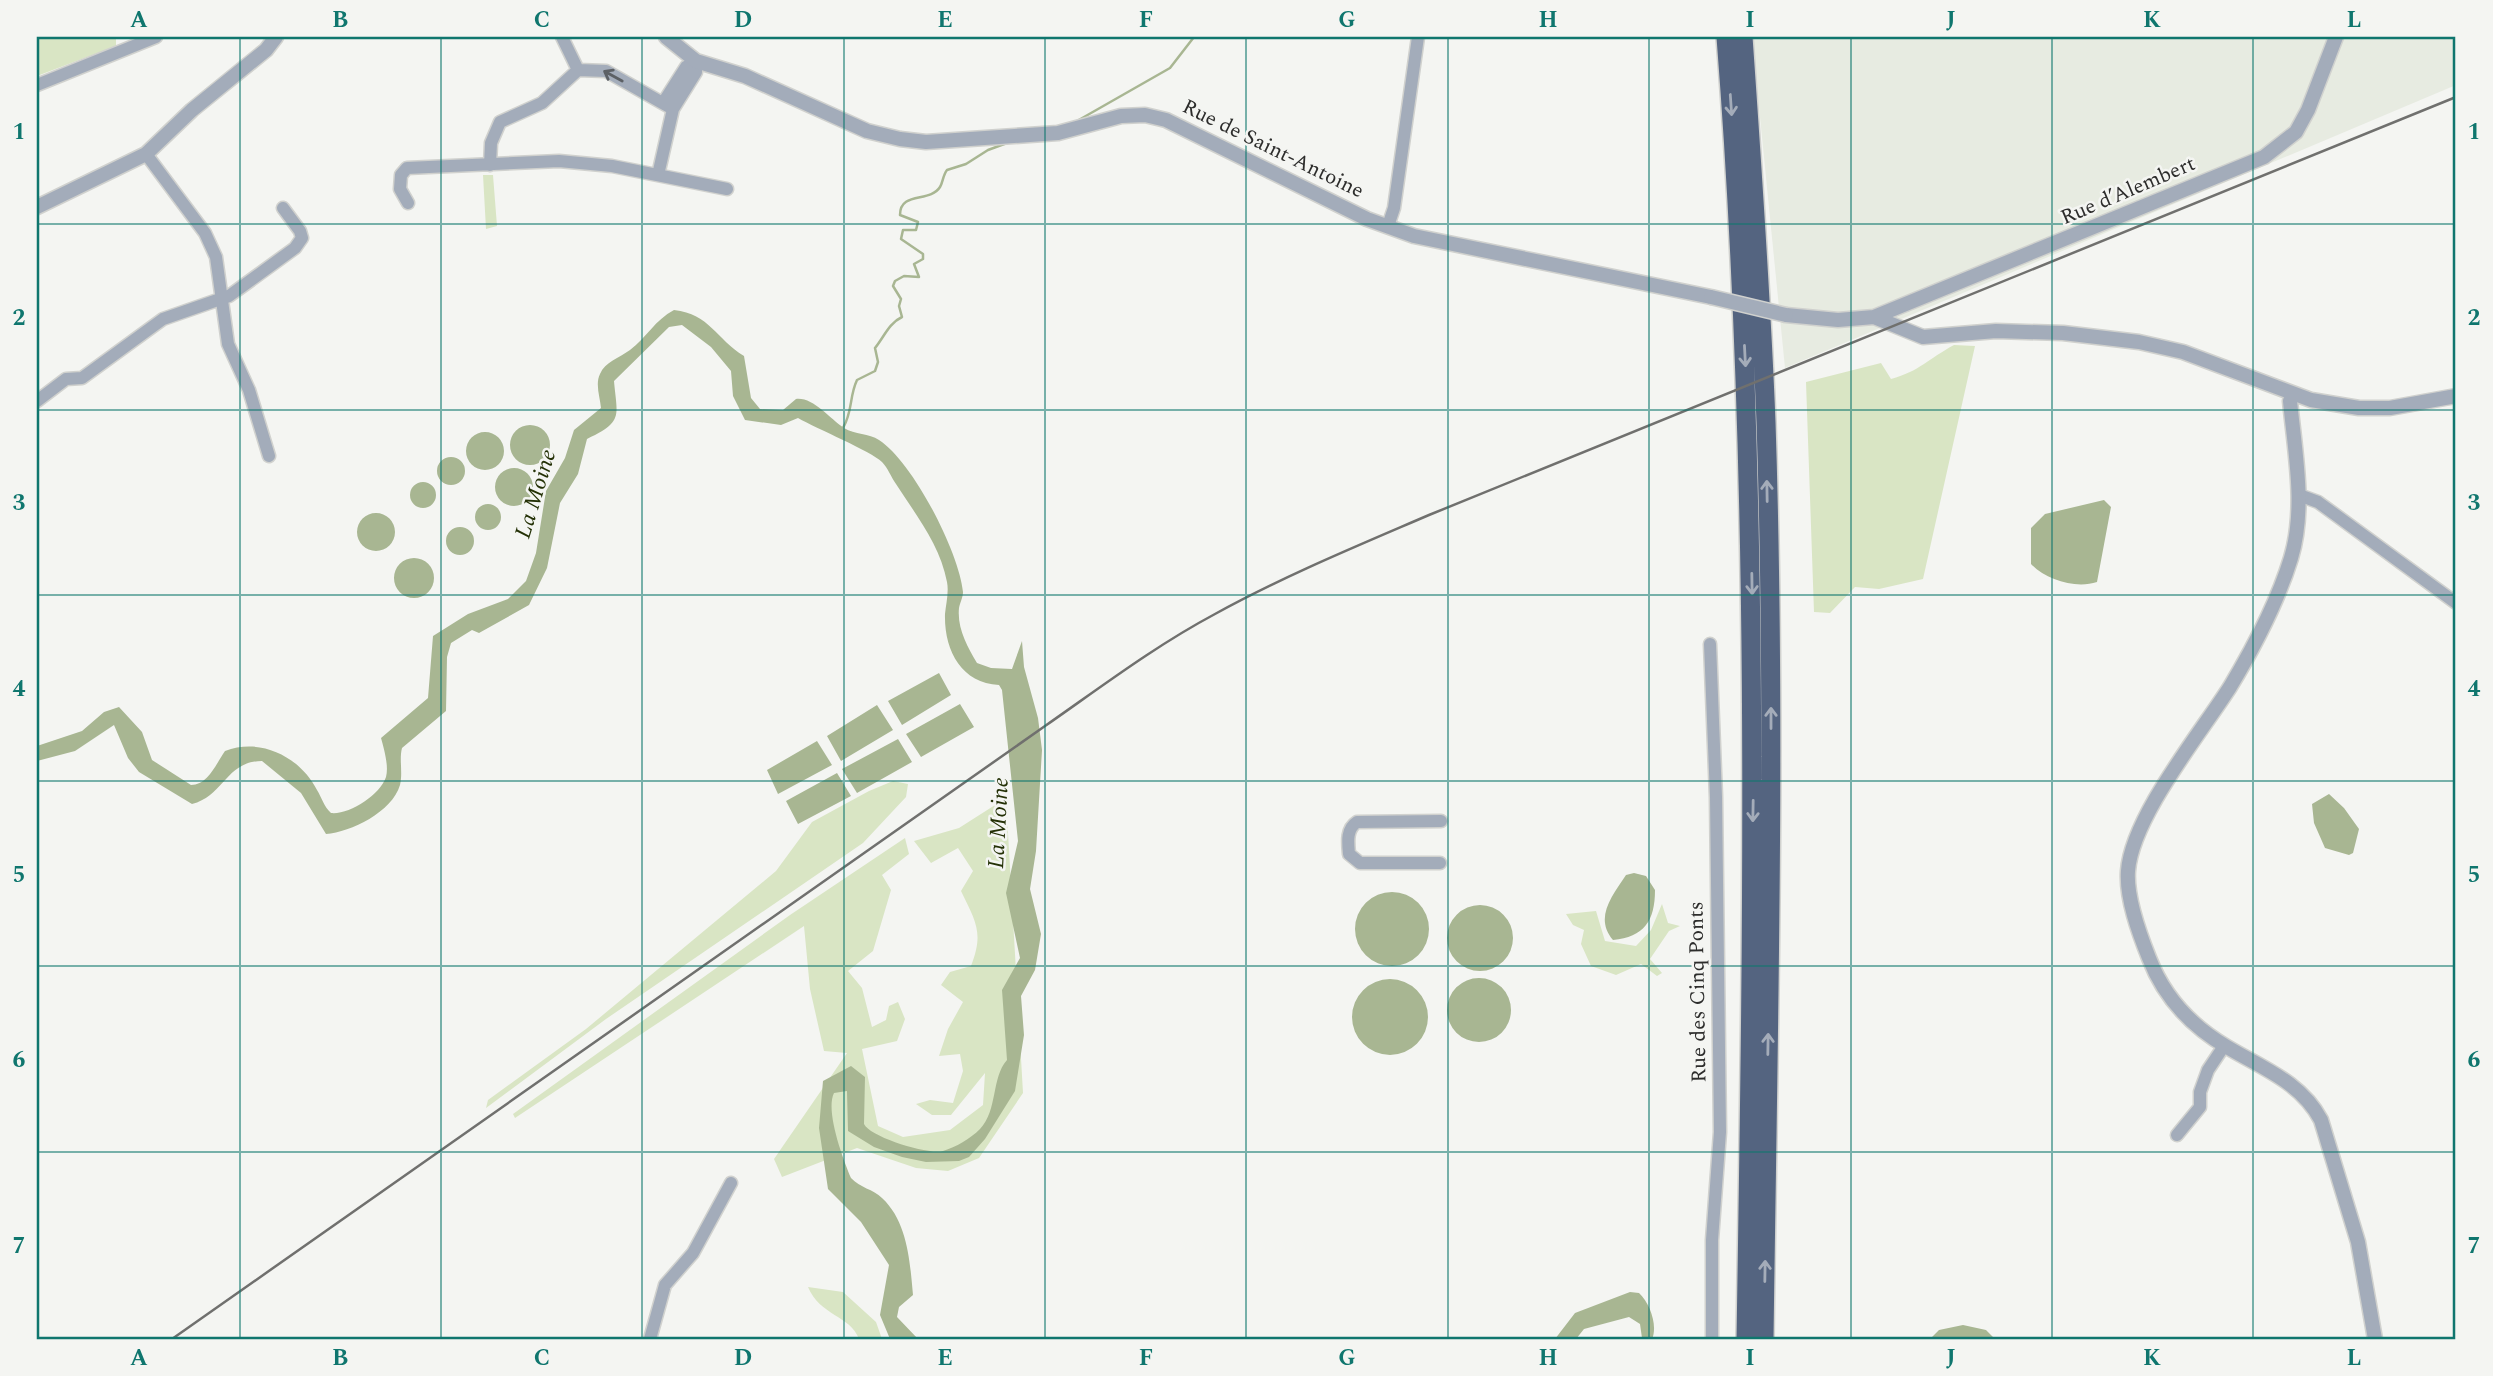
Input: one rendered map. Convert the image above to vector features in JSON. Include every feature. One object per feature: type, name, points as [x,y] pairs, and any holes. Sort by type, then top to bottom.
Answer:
[{"type":"highway","points":[[1726,37],[1745,356],[1752,603],[1746,1339]]},
{"type":"highway","points":[[1743,37],[1762,329],[1769,577],[1770,788],[1764,1339]]},
{"type":"street","points":[[37,85],[156,37]]},
{"type":"street","points":[[37,207],[146,154],[192,110],[266,50],[275,37]]},
{"type":"street","points":[[562,37],[579,71]]},
{"type":"street","name":"Rue de Saint-Antoine","points":[[666,37],[696,61],[745,76],[867,131],[900,139],[926,142],[1058,133],[1121,116],[1145,116],[1166,120],[1388,226],[1441,242],[1712,297],[1786,315],[1830,320],[1874,317]]},
{"type":"street","points":[[1388,226],[1394,208],[1418,37]]},
{"type":"street","name":"Rue d’Alembert","points":[[1874,317],[2264,157],[2296,132],[2308,110],[2336,37]]},
{"type":"street","points":[[658,175],[668,106],[696,72],[696,61]]},
{"type":"street","points":[[490,165],[491,143],[500,122],[542,103],[579,71],[606,71],[668,106]]},
{"type":"street","points":[[146,154],[205,233],[216,257],[228,344],[249,390],[269,456]]},
{"type":"street","points":[[408,203],[400,189],[401,175],[407,169],[559,161],[727,188]]},
{"type":"street","points":[[37,401],[65,379],[82,378],[163,318],[229,296],[284,256],[302,239],[300,231],[284,208]]},
{"type":"street","points":[[1874,317],[1923,337],[2009,332],[2063,333],[2139,342],[2183,352],[2292,394],[2359,408],[2390,408],[2456,396]]},
{"type":"street","points":[[2292,394],[2290,401],[2299,495],[2292,556],[2273,607],[2230,686],[2143,825],[2128,871],[2138,925],[2160,981],[2187,1018],[2224,1046],[2291,1084],[2313,1104],[2321,1120],[2358,1242],[2375,1339]]},
{"type":"street","points":[[2299,495],[2318,502],[2456,603]]},
{"type":"street","name":"Rue des Cinq Ponts","points":[[1710,644],[1716,797],[1720,1118],[1712,1240],[1712,1338]]},
{"type":"street","points":[[1440,863],[1360,863],[1349,855],[1348,842],[1349,832],[1357,822],[1441,821]]},
{"type":"street","points":[[2177,1135],[2200,1107],[2200,1092],[2208,1070],[2224,1046]]},
{"type":"street","points":[[650,1339],[665,1284],[693,1253],[731,1183]]},
{"type":"shaded area","points":[[37,37],[116,37],[116,46],[37,76]]},
{"type":"shaded area","points":[[1752,37],[2456,37],[2456,85],[1785,368]]},
{"type":"shaded area","points":[[483,175],[493,175],[497,226],[486,229]]},
{"type":"shaded area","points":[[674,310],[696,316],[744,356],[751,398],[760,409],[783,410],[796,399],[809,401],[844,428],[875,438],[892,451],[919,487],[953,554],[963,592],[959,608],[961,630],[977,663],[991,668],[1012,669],[1022,641],[1024,667],[1038,718],[1042,750],[1036,851],[1030,889],[1041,934],[1035,970],[1021,996],[1024,1035],[1015,1091],[985,1139],[969,1157],[959,1161],[926,1162],[874,1147],[848,1131],[847,1091],[834,1093],[832,1101],[833,1123],[851,1178],[882,1198],[891,1208],[902,1231],[909,1257],[913,1295],[899,1307],[897,1317],[918,1339],[890,1339],[880,1315],[889,1265],[861,1222],[828,1189],[819,1128],[823,1081],[851,1066],[865,1077],[864,1124],[877,1134],[913,1148],[936,1152],[948,1149],[972,1136],[990,1113],[999,1076],[1007,1060],[1002,990],[1020,958],[1006,893],[1018,841],[1002,690],[999,685],[974,678],[957,662],[945,627],[948,590],[944,568],[926,531],[884,464],[867,452],[798,418],[781,425],[745,420],[733,396],[731,371],[711,347],[682,325],[669,327],[614,381],[616,417],[607,428],[587,439],[578,474],[560,503],[547,568],[529,605],[479,633],[472,630],[451,643],[447,657],[446,711],[402,748],[400,785],[396,795],[380,812],[358,825],[326,834],[301,793],[262,761],[240,767],[211,794],[192,804],[139,772],[128,758],[114,725],[75,751],[37,761],[37,746],[82,731],[104,712],[119,707],[142,732],[152,760],[191,785],[207,778],[225,751],[252,747],[278,753],[301,768],[331,813],[346,811],[371,797],[383,784],[387,773],[381,738],[428,698],[433,636],[468,614],[508,599],[526,581],[536,553],[546,491],[565,458],[574,430],[601,408],[598,386],[602,370],[630,350]]},
{"type":"shaded area","points":[[1954,345],[1975,346],[1923,579],[1879,589],[1855,587],[1830,613],[1814,612],[1806,382],[1881,363],[1891,379],[1917,368]]},
{"type":"shaded area","points":[[530,425],[544,431],[550,445],[544,459],[530,465],[516,459],[510,445],[516,431]]},
{"type":"shaded area","points":[[485,432],[499,437],[504,451],[499,465],[485,470],[471,465],[466,451],[471,437]]},
{"type":"shaded area","points":[[451,457],[461,461],[465,471],[461,481],[451,485],[441,481],[437,471],[441,461]]},
{"type":"shaded area","points":[[514,468],[527,474],[533,487],[527,500],[514,506],[501,500],[495,487],[501,474]]},
{"type":"shaded area","points":[[423,482],[432,486],[436,495],[432,504],[423,508],[414,504],[410,495],[414,486]]},
{"type":"shaded area","points":[[2104,500],[2111,507],[2097,582],[2062,582],[2045,575],[2031,564],[2031,528],[2045,514]]},
{"type":"shaded area","points":[[488,504],[497,508],[501,517],[497,526],[488,530],[479,526],[475,517],[479,508]]},
{"type":"shaded area","points":[[376,513],[389,519],[395,532],[389,545],[376,551],[363,545],[357,532],[363,519]]},
{"type":"shaded area","points":[[460,527],[470,531],[474,541],[470,551],[460,555],[450,551],[446,541],[450,531]]},
{"type":"shaded area","points":[[414,558],[428,564],[434,578],[428,592],[414,598],[400,592],[394,578],[400,564]]},
{"type":"shaded area","points":[[939,673],[951,695],[902,725],[888,701]]},
{"type":"shaded area","points":[[960,704],[974,727],[921,757],[906,734]]},
{"type":"shaded area","points":[[877,705],[893,730],[841,761],[827,736]]},
{"type":"shaded area","points":[[898,739],[912,762],[857,793],[842,769]]},
{"type":"shaded area","points":[[817,741],[832,765],[778,794],[767,770]]},
{"type":"shaded area","points":[[837,773],[851,796],[798,824],[786,801]]},
{"type":"shaded area","points":[[893,781],[908,784],[906,797],[863,843],[606,1019],[486,1108],[488,1100],[586,1029],[776,871],[812,822]]},
{"type":"shaded area","points":[[2329,794],[2344,808],[2359,829],[2353,853],[2349,855],[2325,848],[2314,823],[2312,804]]},
{"type":"shaded area","points":[[1006,798],[1023,1093],[979,1158],[948,1171],[916,1168],[857,1148],[782,1177],[774,1159],[847,1053],[824,1051],[810,989],[804,926],[515,1118],[513,1114],[790,915],[905,838],[909,854],[882,875],[891,890],[873,951],[848,971],[862,988],[872,1027],[886,1020],[889,1006],[898,1002],[905,1019],[897,1041],[862,1049],[878,1126],[903,1137],[950,1130],[983,1105],[985,1073],[951,1115],[932,1115],[916,1104],[930,1100],[953,1103],[963,1071],[960,1054],[939,1056],[948,1029],[963,1002],[941,985],[950,972],[971,966],[975,955],[978,936],[971,911],[961,891],[973,871],[958,848],[931,863],[914,841],[959,828]]},
{"type":"shaded area","points":[[1634,873],[1646,876],[1655,890],[1653,910],[1646,926],[1640,931],[1613,940],[1605,924],[1607,907],[1626,875]]},
{"type":"shaded area","points":[[1385,892],[1399,892],[1413,898],[1423,908],[1429,929],[1427,943],[1413,960],[1399,966],[1385,966],[1371,960],[1361,950],[1355,936],[1355,922],[1361,908],[1371,898]]},
{"type":"shaded area","points":[[1662,904],[1668,923],[1680,926],[1669,931],[1650,959],[1662,973],[1657,976],[1641,964],[1616,975],[1591,966],[1581,944],[1584,930],[1573,925],[1566,914],[1596,911],[1605,941],[1636,946],[1651,930]]},
{"type":"shaded area","points":[[1480,905],[1493,908],[1503,915],[1510,925],[1513,938],[1510,951],[1503,961],[1493,968],[1480,971],[1467,968],[1457,961],[1450,951],[1447,938],[1450,925],[1457,915],[1467,908]]},
{"type":"shaded area","points":[[1479,978],[1491,980],[1502,987],[1509,998],[1509,1022],[1502,1033],[1491,1040],[1479,1042],[1467,1040],[1456,1033],[1449,1022],[1447,1010],[1449,998],[1456,987],[1467,980]]},
{"type":"shaded area","points":[[1390,979],[1404,982],[1417,990],[1425,1003],[1428,1017],[1425,1031],[1417,1044],[1404,1052],[1390,1055],[1376,1052],[1363,1044],[1355,1031],[1352,1017],[1355,1003],[1363,990],[1376,982]]},
{"type":"shaded area","points":[[808,1287],[843,1292],[876,1322],[882,1339],[859,1339],[849,1325],[813,1297]]},
{"type":"shaded area","points":[[1630,1292],[1639,1293],[1650,1309],[1654,1328],[1652,1339],[1638,1339],[1642,1338],[1640,1324],[1629,1317],[1584,1329],[1576,1339],[1555,1339],[1575,1313]]},
{"type":"shaded area","points":[[1963,1325],[1986,1330],[1995,1339],[1930,1339],[1939,1330]]},
{"type":"waterway","points":[[1077,121],[1170,68],[1194,37]]},
{"type":"waterway","points":[[843,428],[857,380],[875,371],[878,362],[875,348],[890,327],[902,317],[899,306],[901,299],[893,286],[895,281],[904,276],[919,277],[914,264],[923,259],[923,254],[901,239],[903,230],[916,230],[918,222],[900,215],[901,208],[910,200],[935,192],[947,170],[966,164],[988,150],[1007,143]]},
{"type":"railway","points":[[172,1339],[1108,682],[1215,614],[1294,574],[1429,515],[2456,97]]},
{"type":"water label","name":"La Moine","points":[[536,494]]},
{"type":"water label","name":"La Moine","points":[[999,823]]}]
